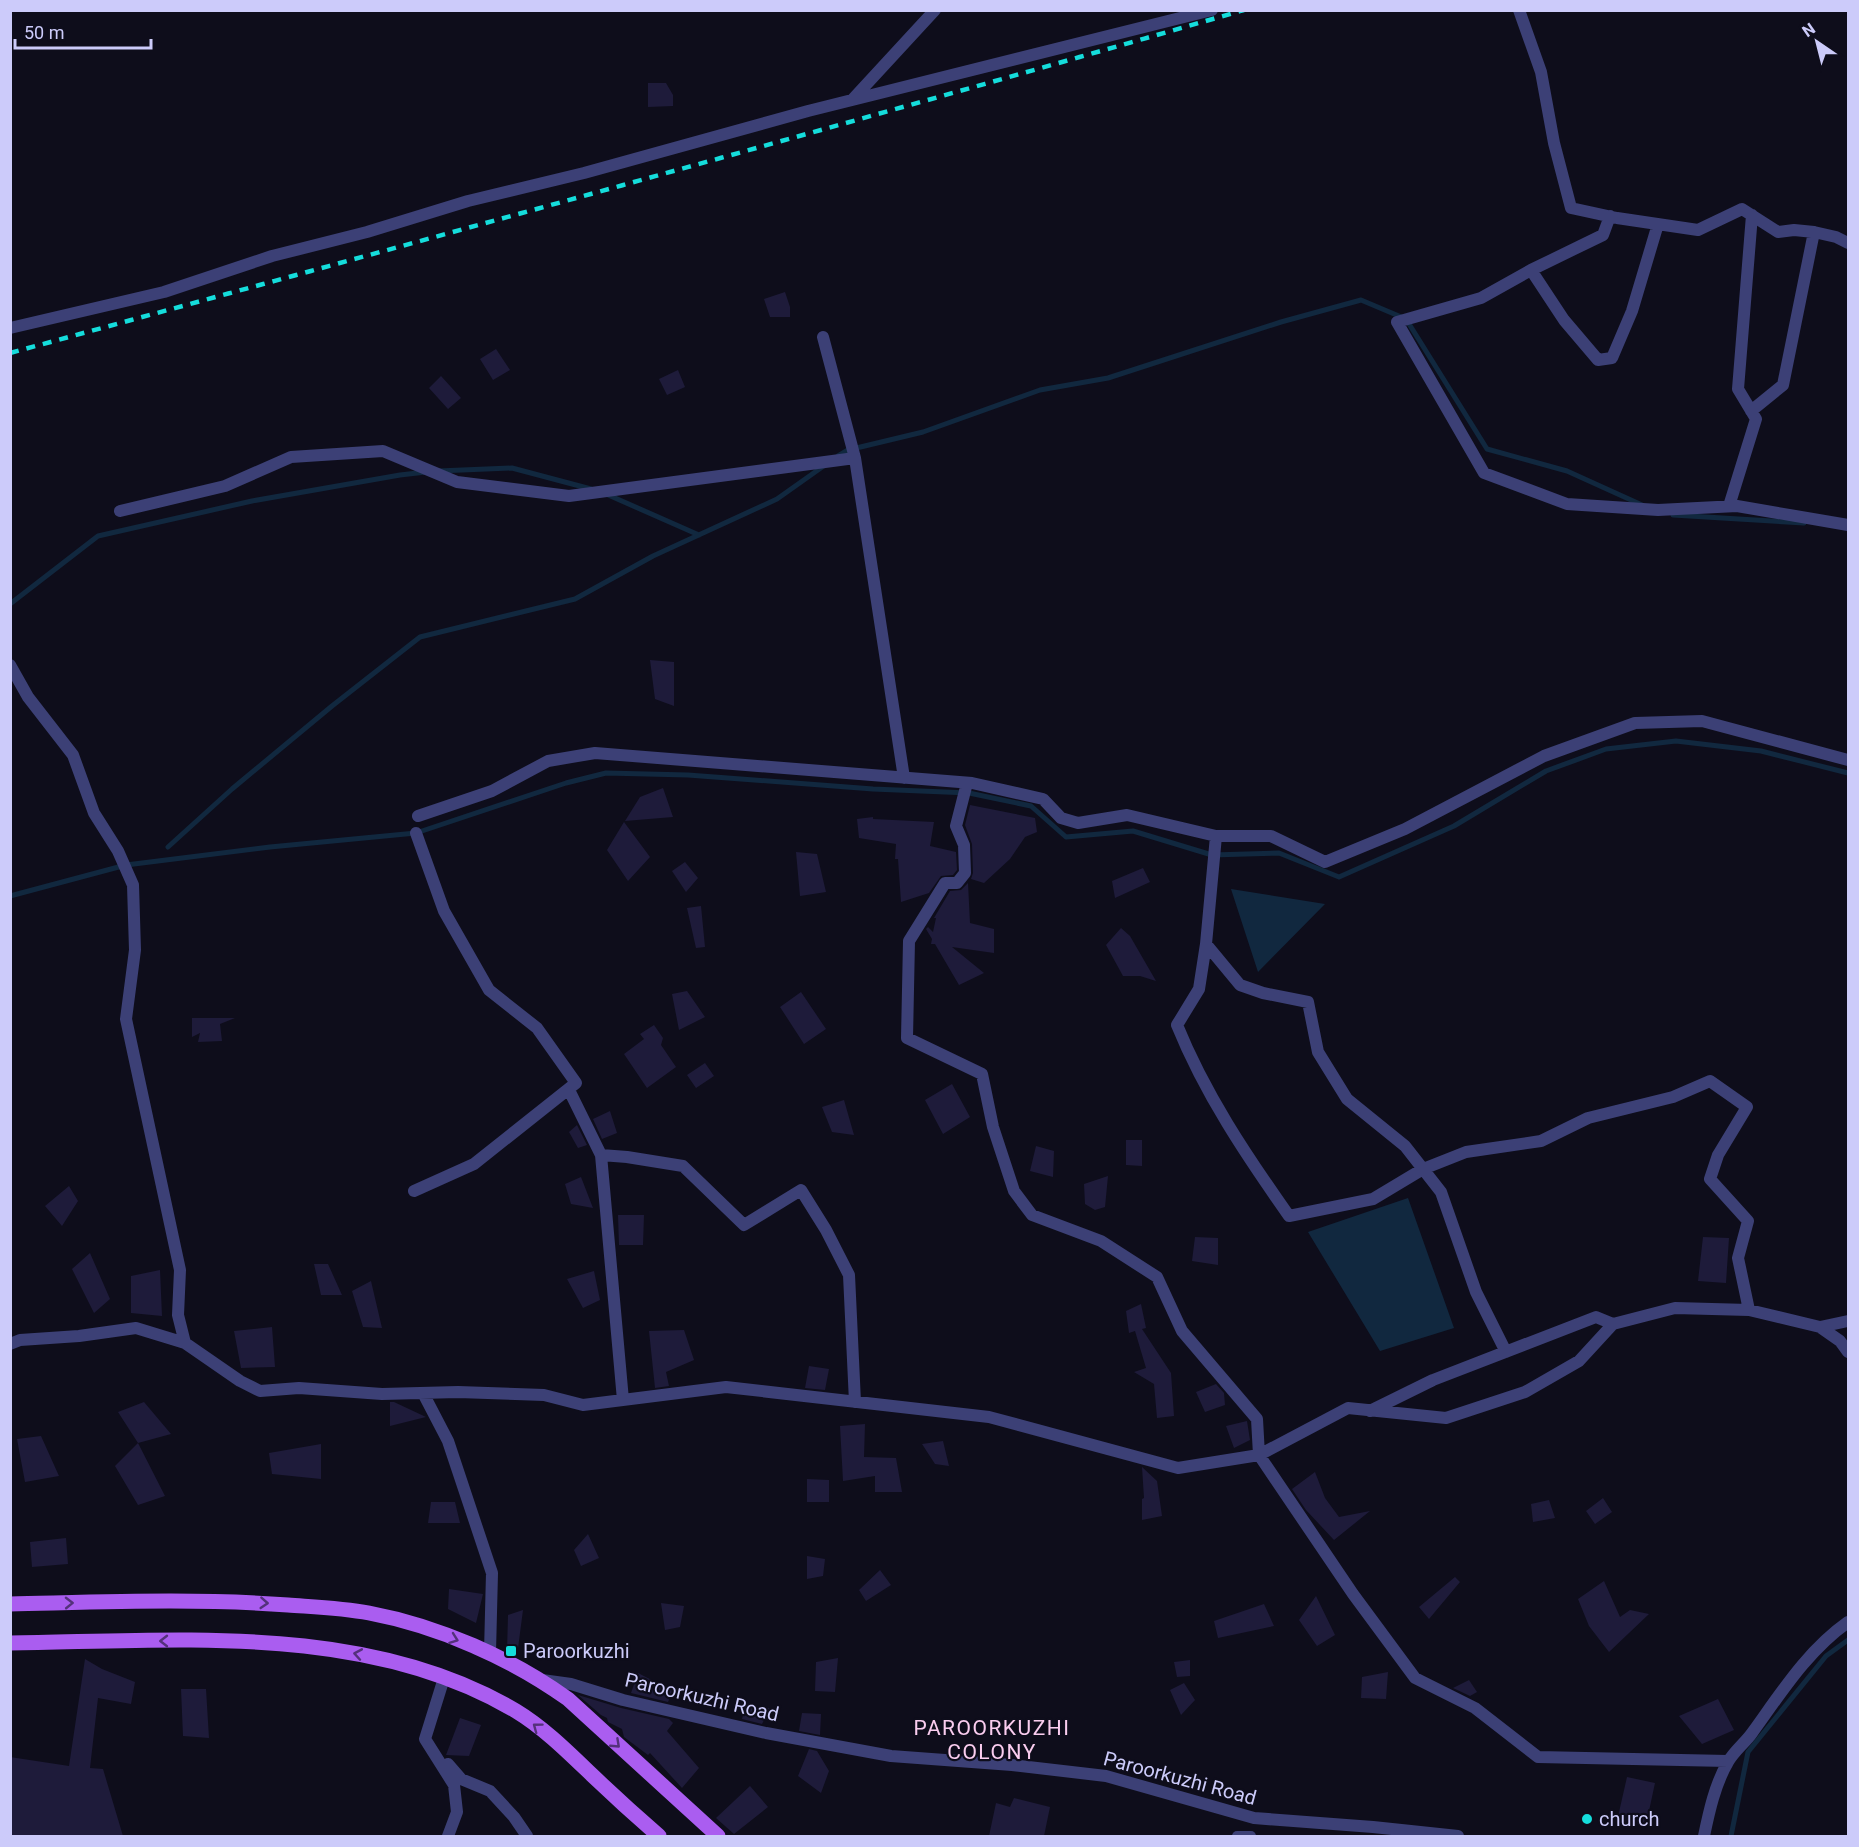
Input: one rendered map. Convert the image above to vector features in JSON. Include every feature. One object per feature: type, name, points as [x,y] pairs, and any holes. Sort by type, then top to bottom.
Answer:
[{"type":"main road","points":[[10,1604],[236,1601],[329,1608],[368,1613],[409,1623],[489,1652],[541,1680],[568,1699],[718,1836]]},
{"type":"main road","points":[[10,1643],[232,1641],[342,1651],[388,1659],[484,1694],[517,1712],[561,1746],[658,1836]]},
{"type":"street","points":[[852,100],[935,10]]},
{"type":"street","points":[[10,328],[164,292],[272,256],[367,232],[468,201],[852,100],[1212,10]]},
{"type":"street","points":[[1519,10],[1541,72],[1554,143],[1571,208],[1698,230],[1742,209],[1778,232],[1794,230],[1814,232],[1836,237],[1848,243]]},
{"type":"street","points":[[1729,506],[1756,419],[1738,389],[1752,215]]},
{"type":"street","points":[[1610,216],[1603,235],[1531,270],[1481,298],[1397,322],[1484,473],[1567,504],[1658,510],[1729,506],[1848,525]]},
{"type":"street","points":[[1531,270],[1564,320],[1598,360],[1612,358],[1632,311],[1658,224]]},
{"type":"street","points":[[1751,411],[1783,385],[1814,232]]},
{"type":"street","points":[[823,337],[855,458],[904,778]]},
{"type":"street","points":[[120,511],[225,486],[291,457],[314,455],[383,451],[457,482],[569,496],[855,458]]},
{"type":"street","points":[[10,665],[28,697],[73,755],[94,813],[119,854],[133,885],[135,950],[126,1019],[180,1270],[178,1315],[185,1343]]},
{"type":"street","points":[[418,816],[492,791],[548,761],[595,753],[967,783],[1043,799],[1061,818],[1078,822],[1127,815],[1216,836],[1271,836],[1324,862],[1405,829],[1544,756],[1635,723],[1702,721],[1848,760]]},
{"type":"street","points":[[967,783],[956,826],[964,845],[965,873],[957,883],[945,883],[909,941],[907,1038],[982,1074],[993,1127],[1014,1191],[1032,1215],[1101,1241],[1156,1277],[1182,1331],[1257,1419],[1259,1455],[1353,1594],[1415,1678],[1475,1708],[1538,1757],[1728,1761]]},
{"type":"street","points":[[414,1191],[474,1164],[576,1083],[537,1028],[489,990],[444,911],[416,833]]},
{"type":"street","points":[[1216,836],[1206,944],[1199,989],[1177,1025],[1193,1065],[1250,1161],[1288,1216],[1373,1198],[1423,1169],[1466,1152],[1541,1141],[1588,1118],[1673,1097],[1710,1081],[1748,1107],[1718,1155],[1710,1179],[1748,1221],[1738,1258],[1749,1310]]},
{"type":"street","points":[[1206,944],[1240,985],[1263,993],[1308,1002],[1318,1052],[1347,1099],[1405,1146],[1441,1192],[1476,1292],[1506,1352]]},
{"type":"street","points":[[569,1090],[601,1155],[623,1400]]},
{"type":"street","points":[[601,1155],[683,1166],[744,1225],[801,1190],[826,1230],[849,1275],[855,1402]]},
{"type":"street","points":[[10,1344],[20,1340],[79,1336],[136,1328],[185,1343],[260,1391],[299,1388],[382,1394],[458,1392],[544,1395],[583,1405],[726,1387],[989,1417],[1178,1468],[1259,1455],[1348,1408],[1446,1418],[1525,1392],[1579,1361],[1612,1324],[1675,1308],[1749,1310],[1820,1327],[1840,1341],[1848,1352]]},
{"type":"street","points":[[1370,1411],[1433,1380],[1596,1317],[1612,1324]]},
{"type":"street","points":[[1820,1327],[1848,1321]]},
{"type":"street","points":[[423,1393],[448,1441],[492,1573],[489,1652]]},
{"type":"street","points":[[1704,1836],[1710,1808],[1728,1761],[1799,1668],[1833,1633],[1848,1622]]},
{"type":"street","points":[[444,1678],[425,1739],[454,1785],[457,1812],[448,1836]]},
{"type":"street","name":"Paroorkuzhi Road","points":[[541,1680],[571,1684],[623,1700],[766,1733],[891,1756],[1012,1765],[1106,1776],[1254,1818],[1458,1836]]},
{"type":"street","points":[[425,1739],[461,1779],[490,1791],[514,1817],[527,1836]]},
{"type":"lane","points":[[1237,1836],[1251,1836]]},
{"type":"water","points":[[1231,889],[1325,904],[1258,972]]},
{"type":"water","points":[[1408,1198],[1454,1328],[1380,1351],[1308,1232]]},
{"type":"building","points":[[648,83],[666,83],[673,95],[673,106],[648,107]]},
{"type":"building","points":[[785,292],[790,307],[790,317],[770,317],[764,299]]},
{"type":"building","points":[[496,349],[510,370],[493,380],[480,359]]},
{"type":"building","points":[[678,370],[685,387],[667,395],[659,379]]},
{"type":"building","points":[[441,376],[461,398],[448,409],[429,388]]},
{"type":"building","points":[[650,660],[674,662],[674,706],[655,699]]},
{"type":"building","points":[[663,788],[673,817],[625,821],[640,797]]},
{"type":"building","points":[[970,805],[1035,818],[1037,832],[1025,837],[1010,859],[984,883],[971,879],[973,873],[972,844],[965,825]]},
{"type":"building","points":[[873,817],[873,819],[934,822],[930,846],[956,852],[957,870],[953,875],[941,876],[929,893],[901,902],[898,859],[895,859],[896,844],[859,838],[857,819]]},
{"type":"building","points":[[624,822],[650,857],[628,881],[607,850]]},
{"type":"building","points":[[796,852],[817,854],[826,892],[800,896]]},
{"type":"building","points":[[685,862],[698,878],[686,892],[672,871]]},
{"type":"building","points":[[1143,868],[1150,882],[1115,898],[1112,881]]},
{"type":"building","points":[[968,883],[970,923],[994,929],[994,953],[952,947],[984,973],[959,985],[935,944],[931,944],[932,939],[926,929],[928,927],[933,932],[936,918],[934,918],[950,891],[961,890]]},
{"type":"building","points":[[701,906],[705,947],[696,948],[687,908]]},
{"type":"building","points":[[1121,928],[1130,936],[1156,981],[1140,976],[1123,976],[1106,945]]},
{"type":"building","points":[[687,991],[705,1017],[679,1030],[672,994]]},
{"type":"building","points":[[801,992],[826,1029],[804,1044],[780,1007]]},
{"type":"building","points":[[192,1018],[235,1018],[220,1024],[222,1041],[198,1042],[200,1033],[192,1037]]},
{"type":"building","points":[[654,1025],[663,1038],[661,1045],[676,1067],[647,1088],[624,1054],[644,1039],[640,1034]]},
{"type":"building","points":[[705,1063],[714,1076],[696,1088],[687,1075]]},
{"type":"building","points":[[952,1084],[970,1117],[943,1134],[925,1100]]},
{"type":"building","points":[[844,1100],[854,1135],[832,1132],[822,1107]]},
{"type":"building","points":[[610,1111],[617,1133],[602,1139],[593,1119]]},
{"type":"building","points":[[577,1125],[587,1145],[578,1148],[569,1132]]},
{"type":"building","points":[[1126,1140],[1142,1140],[1142,1166],[1126,1165]]},
{"type":"building","points":[[1036,1146],[1054,1151],[1053,1177],[1030,1171]]},
{"type":"building","points":[[1108,1176],[1105,1207],[1095,1210],[1085,1204],[1084,1184]]},
{"type":"building","points":[[581,1177],[593,1208],[571,1204],[565,1184]]},
{"type":"building","points":[[69,1186],[78,1201],[62,1226],[45,1206]]},
{"type":"building","points":[[618,1215],[644,1215],[643,1245],[619,1245]]},
{"type":"building","points":[[1195,1237],[1218,1238],[1218,1265],[1192,1261]]},
{"type":"building","points":[[1703,1237],[1729,1238],[1726,1283],[1698,1281]]},
{"type":"building","points":[[90,1253],[110,1299],[94,1313],[72,1269]]},
{"type":"building","points":[[314,1264],[328,1264],[342,1295],[321,1295]]},
{"type":"building","points":[[160,1270],[162,1316],[131,1313],[131,1276]]},
{"type":"building","points":[[594,1271],[600,1300],[583,1308],[567,1279]]},
{"type":"building","points":[[371,1281],[382,1328],[363,1327],[352,1291]]},
{"type":"building","points":[[1141,1304],[1146,1328],[1142,1329],[1171,1373],[1174,1416],[1157,1418],[1154,1384],[1134,1372],[1146,1368],[1135,1331],[1129,1333],[1126,1311]]},
{"type":"building","points":[[272,1327],[275,1367],[241,1368],[234,1331]]},
{"type":"building","points":[[684,1330],[694,1360],[666,1372],[669,1386],[655,1388],[649,1331]]},
{"type":"building","points":[[809,1366],[829,1369],[825,1390],[805,1388]]},
{"type":"building","points":[[1216,1384],[1224,1393],[1225,1405],[1205,1412],[1196,1392]]},
{"type":"building","points":[[144,1402],[171,1434],[138,1443],[118,1412]]},
{"type":"building","points":[[390,1402],[394,1402],[426,1417],[390,1426]]},
{"type":"building","points":[[1247,1421],[1250,1440],[1234,1448],[1226,1426]]},
{"type":"building","points":[[865,1424],[864,1457],[896,1458],[902,1492],[875,1492],[875,1476],[843,1481],[840,1426]]},
{"type":"building","points":[[41,1436],[59,1476],[25,1482],[17,1439]]},
{"type":"building","points":[[943,1441],[949,1466],[935,1464],[922,1444]]},
{"type":"building","points":[[138,1443],[165,1496],[138,1505],[115,1466]]},
{"type":"building","points":[[321,1444],[321,1479],[272,1474],[269,1453]]},
{"type":"building","points":[[1142,1467],[1157,1481],[1162,1516],[1142,1520],[1142,1499],[1144,1498]]},
{"type":"building","points":[[1315,1472],[1325,1498],[1339,1517],[1370,1511],[1334,1540],[1306,1510],[1292,1489]]},
{"type":"building","points":[[807,1479],[829,1480],[829,1502],[807,1502]]},
{"type":"building","points":[[1603,1498],[1612,1512],[1595,1524],[1586,1511]]},
{"type":"building","points":[[1549,1500],[1555,1518],[1533,1522],[1531,1504]]},
{"type":"building","points":[[431,1502],[455,1502],[460,1523],[428,1523]]},
{"type":"building","points":[[588,1534],[599,1558],[581,1566],[574,1550]]},
{"type":"building","points":[[66,1538],[68,1564],[32,1567],[30,1542]]},
{"type":"building","points":[[807,1556],[825,1559],[823,1576],[807,1579]]},
{"type":"building","points":[[880,1570],[891,1585],[866,1601],[859,1590]]},
{"type":"building","points":[[1455,1577],[1460,1582],[1429,1619],[1419,1607]]},
{"type":"building","points":[[1604,1581],[1620,1617],[1630,1610],[1649,1614],[1609,1652],[1589,1626],[1578,1599]]},
{"type":"building","points":[[449,1589],[483,1594],[476,1623],[448,1609]]},
{"type":"building","points":[[1316,1596],[1335,1635],[1317,1646],[1299,1620]]},
{"type":"building","points":[[661,1603],[684,1606],[680,1627],[665,1630]]},
{"type":"building","points":[[1264,1604],[1274,1626],[1218,1638],[1214,1621]]},
{"type":"building","points":[[523,1610],[517,1656],[507,1651],[508,1615]]},
{"type":"building","points":[[838,1658],[835,1692],[815,1691],[816,1662]]},
{"type":"building","points":[[85,1659],[102,1669],[135,1682],[131,1704],[98,1698],[90,1768],[103,1769],[123,1836],[10,1836],[10,1757],[69,1766]]},
{"type":"building","points":[[1190,1660],[1190,1676],[1177,1677],[1174,1662]]},
{"type":"building","points":[[1388,1672],[1386,1699],[1361,1698],[1362,1677]]},
{"type":"building","points":[[638,1673],[673,1691],[668,1702],[631,1693]]},
{"type":"building","points":[[1469,1680],[1477,1692],[1470,1696],[1453,1688]]},
{"type":"building","points":[[1184,1683],[1195,1700],[1181,1715],[1170,1690]]},
{"type":"building","points":[[181,1689],[206,1689],[209,1738],[183,1736]]},
{"type":"building","points":[[578,1695],[669,1719],[673,1723],[667,1731],[699,1768],[682,1788],[650,1753],[648,1755],[624,1737],[622,1729],[608,1722],[607,1718]]},
{"type":"building","points":[[1718,1699],[1734,1730],[1702,1744],[1679,1716]]},
{"type":"building","points":[[745,1707],[770,1708],[762,1724],[742,1719]]},
{"type":"building","points":[[802,1713],[821,1714],[820,1735],[799,1731]]},
{"type":"building","points":[[460,1718],[481,1725],[469,1756],[446,1755]]},
{"type":"building","points":[[809,1749],[817,1751],[829,1771],[821,1793],[798,1776]]},
{"type":"building","points":[[1627,1777],[1655,1783],[1646,1825],[1617,1821]]},
{"type":"building","points":[[750,1786],[768,1807],[734,1834],[716,1818]]},
{"type":"building","points":[[1014,1798],[1050,1807],[1044,1836],[989,1836],[996,1803],[1010,1807]]},
{"type":"waterway","points":[[838,456],[848,450],[923,432],[1040,390],[1108,378],[1281,322],[1361,300],[1406,319],[1487,449],[1567,471],[1642,505]]},
{"type":"waterway","points":[[168,847],[232,789],[420,637],[575,599],[653,556],[777,499],[825,465]]},
{"type":"waterway","points":[[438,471],[512,468],[591,489]]},
{"type":"waterway","points":[[10,604],[98,536],[252,501],[426,472]]},
{"type":"waterway","points":[[606,494],[699,535]]},
{"type":"waterway","points":[[1673,515],[1804,523]]},
{"type":"waterway","points":[[10,896],[126,865],[270,847],[416,833],[566,783],[606,773],[688,775],[873,789],[969,793],[1031,806],[1066,837],[1133,831],[1212,855],[1279,853],[1339,877],[1454,826],[1546,771],[1606,749],[1676,741],[1761,751],[1848,773]]},
{"type":"waterway","points":[[1731,1836],[1748,1752],[1826,1656],[1848,1640]]},
{"type":"railway","points":[[10,353],[628,184],[1244,10]]},
{"type":"place","name":"Paroorkuzhi","points":[[511,1651]]},
{"type":"place","name":"church","points":[[1587,1819]]},
{"type":"district","name":"PAROORKUZHI COLONY","points":[[992,1740]]}]
